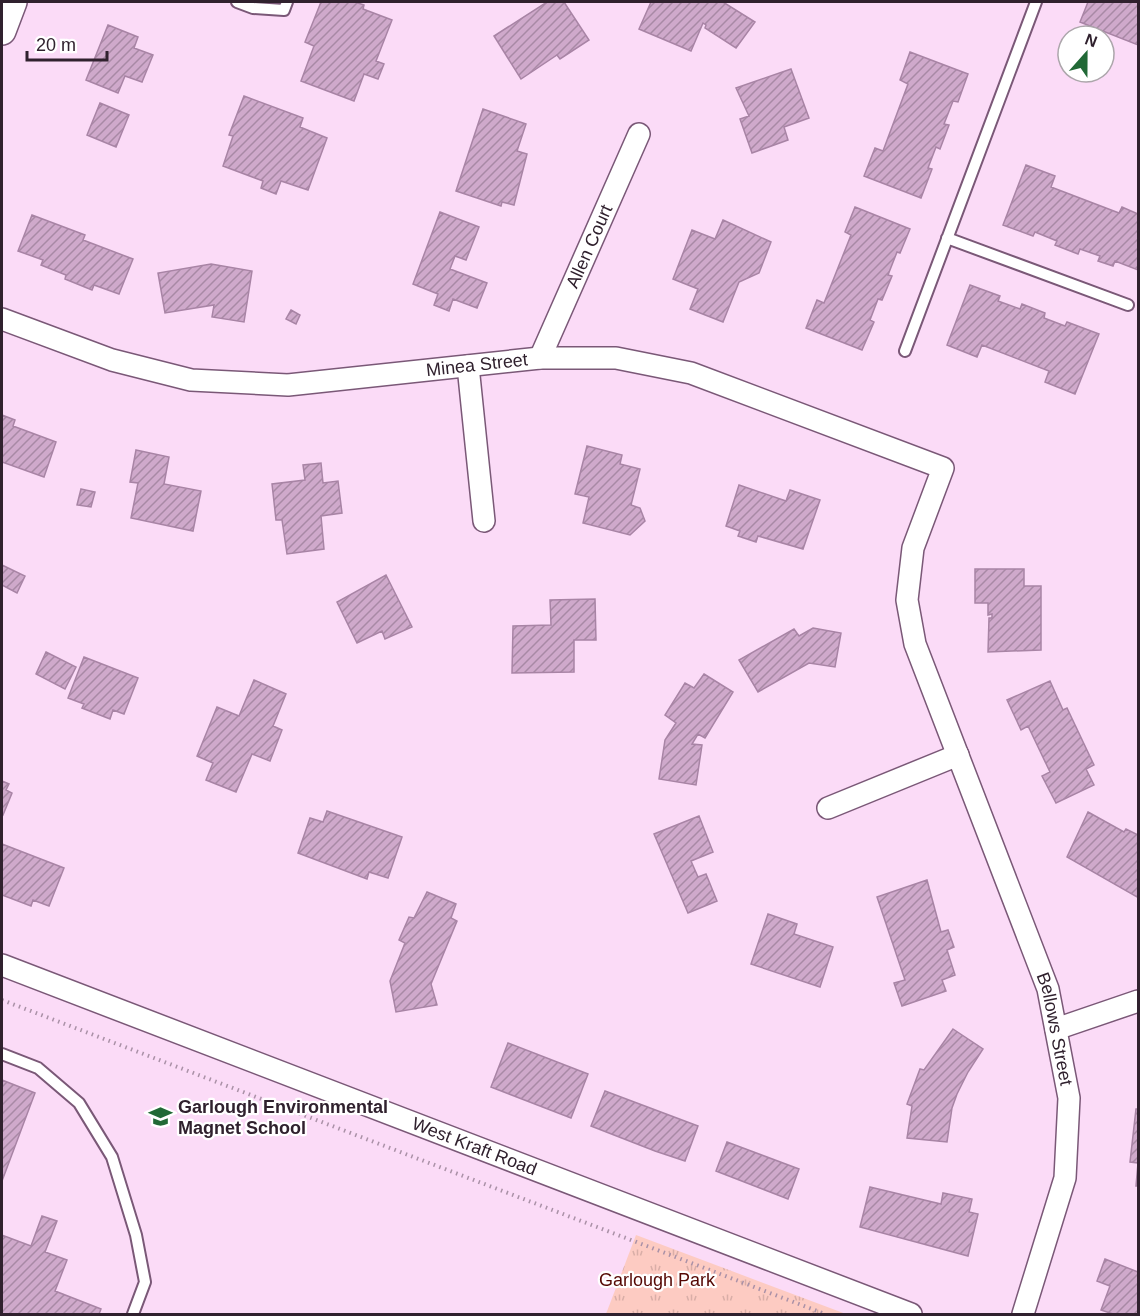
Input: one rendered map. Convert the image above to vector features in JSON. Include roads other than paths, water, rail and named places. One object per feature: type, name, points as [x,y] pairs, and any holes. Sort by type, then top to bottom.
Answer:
[{"type":"street","points":[[2,31],[13,2]]},
{"type":"street","name":"Allen Court","points":[[540,358],[639,134]]},
{"type":"street","name":"Minea Street","points":[[2,319],[112,360],[191,380],[288,385],[540,358],[616,358],[691,374],[943,468]]},
{"type":"street","points":[[468,366],[484,521]]},
{"type":"street","name":"Bellows Street","points":[[943,468],[913,548],[907,600],[915,644],[1048,989],[1069,1098],[1065,1178],[1023,1314]]},
{"type":"street","points":[[828,808],[958,755]]},
{"type":"street","name":"West Kraft Road","points":[[2,965],[911,1314]]},
{"type":"street","points":[[1056,1029],[1138,1001]]},
{"type":"lane","points":[[237,2],[253,8],[284,10],[287,2]]},
{"type":"lane","points":[[905,351],[1036,2]]},
{"type":"lane","points":[[947,238],[1128,305]]},
{"type":"lane","points":[[2,1054],[38,1068],[80,1103],[112,1157],[136,1235],[146,1282],[133,1314]]},
{"type":"place","name":"Garlough Environmental Magnet School","points":[[160,1117]]},
{"type":"park label","name":"Garlough Park","points":[[657,1280]]}]
